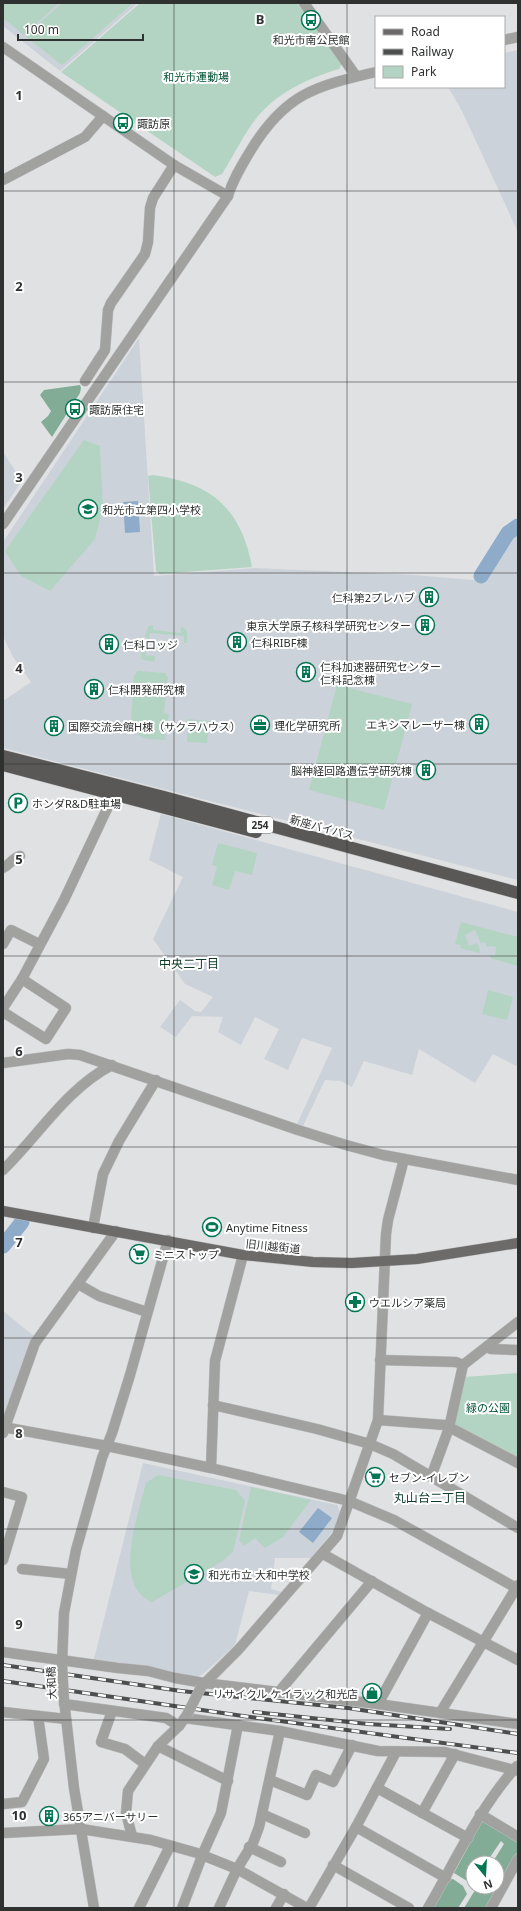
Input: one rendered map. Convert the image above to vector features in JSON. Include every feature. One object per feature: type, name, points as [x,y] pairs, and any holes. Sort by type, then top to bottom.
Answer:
[{"type":"highway","name":"新座バイパス","points":[[3,756],[164,797],[518,893]]},
{"type":"highway","name":"新座バイパス","points":[[3,765],[518,902]]},
{"type":"main road","name":"旧川越街道","points":[[3,1211],[168,1240],[243,1255],[313,1262],[384,1262],[418,1259],[518,1243]]},
{"type":"street","points":[[304,3],[356,76]]},
{"type":"street","points":[[505,40],[518,37]]},
{"type":"street","points":[[3,47],[174,165],[228,196]]},
{"type":"street","points":[[3,524],[228,196],[239,169],[265,128],[279,112],[309,92],[356,76],[375,72]]},
{"type":"street","points":[[3,180],[85,137],[103,116]]},
{"type":"street","points":[[85,381],[105,350],[108,310],[111,303],[145,254],[148,242],[150,208],[153,198],[174,165]]},
{"type":"street","points":[[3,1008],[22,979],[64,900],[114,794]]},
{"type":"street","points":[[3,868],[6,867],[13,858],[20,856]]},
{"type":"street","points":[[3,944],[11,930],[40,944]]},
{"type":"street","points":[[3,1012],[46,1039],[66,1008],[22,979]]},
{"type":"street","points":[[3,1063],[68,1054],[80,1055],[298,1130],[383,1155],[518,1180]]},
{"type":"street","points":[[3,1170],[79,1087],[99,1072],[112,1065]]},
{"type":"street","points":[[93,1228],[103,1174],[119,1141],[156,1080]]},
{"type":"street","points":[[132,1836],[126,1813],[126,1801],[132,1783],[158,1746],[179,1726],[186,1716],[202,1685],[239,1649],[337,1536],[378,1420],[384,1262],[388,1220],[404,1159]]},
{"type":"street","points":[[116,1231],[35,1343],[4,1429],[107,1446],[211,1468],[350,1501],[394,1520],[517,1587],[440,1713]]},
{"type":"street","name":"大和橋","points":[[94,1908],[81,1829],[64,1702],[62,1662],[64,1613],[71,1574],[90,1498],[107,1446],[168,1240]]},
{"type":"street","points":[[211,1468],[214,1361],[243,1255]]},
{"type":"street","points":[[78,1284],[99,1296],[147,1312]]},
{"type":"street","points":[[431,1476],[449,1428],[463,1365],[518,1322]]},
{"type":"street","points":[[487,1347],[491,1349],[518,1350]]},
{"type":"street","points":[[380,1360],[456,1362],[463,1365]]},
{"type":"street","points":[[213,1405],[317,1429],[370,1444],[431,1476],[518,1528]]},
{"type":"street","points":[[378,1420],[445,1425],[518,1463]]},
{"type":"street","points":[[3,1492],[22,1497],[5,1541],[3,1560]]},
{"type":"street","points":[[322,1554],[428,1613],[518,1660]]},
{"type":"street","points":[[22,1569],[71,1574]]},
{"type":"street","points":[[278,1693],[372,1581]]},
{"type":"street","points":[[378,1704],[428,1613]]},
{"type":"street","points":[[3,1652],[62,1662],[148,1671],[202,1685],[378,1704],[518,1724]]},
{"type":"street","points":[[64,1702],[112,1711],[166,1718],[179,1726]]},
{"type":"street","points":[[112,1711],[101,1742],[125,1749],[145,1764]]},
{"type":"street","points":[[3,1712],[66,1719]]},
{"type":"street","points":[[3,1804],[22,1802],[44,1759],[38,1716]]},
{"type":"street","points":[[186,1716],[280,1731],[378,1751],[446,1752],[516,1768]]},
{"type":"street","points":[[182,1908],[221,1813],[238,1725]]},
{"type":"street","points":[[219,1908],[259,1827],[280,1731]]},
{"type":"street","points":[[270,1780],[307,1795],[316,1775],[333,1782],[352,1745]]},
{"type":"street","points":[[158,1746],[228,1781]]},
{"type":"street","points":[[3,1833],[81,1829],[132,1836],[203,1855],[237,1869],[308,1908],[356,1827],[396,1752]]},
{"type":"street","points":[[422,1813],[455,1754]]},
{"type":"street","points":[[428,1908],[446,1878],[480,1814],[498,1786],[516,1768]]},
{"type":"street","points":[[377,1788],[468,1838]]},
{"type":"street","points":[[262,1814],[305,1833]]},
{"type":"street","points":[[480,1814],[518,1836]]},
{"type":"street","points":[[356,1827],[446,1878]]},
{"type":"street","points":[[139,1908],[170,1846]]},
{"type":"street","points":[[249,1847],[281,1862]]},
{"type":"street","points":[[491,1908],[518,1859]]},
{"type":"street","points":[[333,1865],[409,1908]]},
{"type":"street","points":[[276,1908],[284,1894]]},
{"type":"shaded area","points":[[3,3],[138,3],[60,71],[3,26]]},
{"type":"shaded area","points":[[518,50],[518,232],[462,111],[449,88],[505,88],[505,53]]},
{"type":"shaded area","name":"理化学研究所","points":[[139,338],[154,576],[255,568],[414,575],[473,580],[480,582],[507,536],[518,528],[518,880],[3,748],[3,701],[31,682],[13,657],[3,636],[3,542]]},
{"type":"shaded area","points":[[3,452],[22,481],[3,509]]},
{"type":"shaded area","points":[[161,814],[518,912],[518,1067],[493,1054],[475,1083],[419,1049],[412,1075],[364,1061],[352,1087],[341,1081],[325,1080],[303,1126],[297,1124],[332,1048],[302,1038],[288,1070],[264,1059],[279,1029],[255,1017],[241,1045],[218,1032],[223,1017],[192,1016],[176,1037],[160,1027],[180,1000],[195,1011],[201,1012],[213,997],[185,984],[153,939],[183,877],[149,860]]},
{"type":"shaded area","points":[[3,1311],[34,1336],[3,1418]]},
{"type":"shaded area","name":"和光市立 大和中学校","points":[[143,1463],[337,1505],[340,1512],[333,1531],[311,1558],[275,1558],[271,1589],[282,1592],[279,1595],[249,1591],[235,1645],[203,1674],[195,1678],[144,1667],[94,1659]]},
{"type":"green space","points":[[3,3],[59,3],[24,35],[3,18]]},
{"type":"green space","points":[[62,3],[133,3],[62,65],[25,36]]},
{"type":"green space","name":"和光市運動場","points":[[140,3],[297,3],[342,63],[339,69],[314,78],[291,89],[270,104],[260,113],[252,124],[222,174],[215,177],[61,72]]},
{"type":"green space","points":[[80,385],[80,393],[52,437],[41,422],[51,411],[40,395],[44,390]]},
{"type":"green space","points":[[84,440],[100,446],[103,508],[95,539],[50,591],[21,576],[5,551]]},
{"type":"green space","points":[[153,475],[191,484],[207,492],[220,502],[231,514],[240,529],[247,546],[252,567],[160,574],[156,571],[148,476]]},
{"type":"green space","points":[[153,625],[153,630],[180,633],[181,627],[185,628],[187,631],[187,643],[184,643],[184,636],[150,633],[149,640],[145,636],[148,627]]},
{"type":"green space","points":[[146,646],[146,655],[155,656],[154,662],[141,659],[141,648]]},
{"type":"green space","points":[[138,671],[166,673],[166,676],[168,677],[164,713],[169,714],[165,740],[143,738],[133,727],[131,720],[134,675]]},
{"type":"green space","points":[[337,685],[412,704],[384,810],[309,790]]},
{"type":"green space","points":[[188,719],[209,721],[207,743],[187,742]]},
{"type":"green space","points":[[218,843],[257,853],[252,875],[235,871],[229,890],[212,885],[217,866],[212,865]]},
{"type":"green space","points":[[461,922],[518,937],[518,966],[490,957],[491,955],[495,956],[496,947],[487,947],[485,942],[481,944],[475,930],[465,935],[469,946],[477,943],[480,950],[479,953],[460,948],[461,945],[455,944]]},
{"type":"green space","points":[[488,990],[513,997],[507,1020],[482,1014]]},
{"type":"green space","name":"緑の公園","points":[[518,1373],[518,1457],[456,1426],[455,1422],[465,1377]]},
{"type":"green space","points":[[158,1475],[236,1490],[245,1501],[233,1552],[221,1562],[152,1602],[140,1593],[133,1580],[130,1565],[134,1529],[146,1483]]},
{"type":"green space","points":[[251,1487],[311,1500],[283,1537],[265,1548],[255,1538],[244,1546],[239,1540]]},
{"type":"green space","points":[[484,1821],[518,1840],[518,1851],[505,1874],[505,1855],[497,1855],[504,1844],[501,1841],[491,1855],[465,1855],[465,1880],[454,1873],[481,1823]]},
{"type":"green space","points":[[453,1879],[463,1886],[465,1895],[466,1895],[458,1908],[433,1908],[449,1880]]},
{"type":"green space","points":[[472,1895],[493,1895],[486,1908],[464,1908]]},
{"type":"water","points":[[138,501],[140,532],[125,533],[123,502]]},
{"type":"water","points":[[318,1508],[332,1518],[313,1543],[299,1532]]},
{"type":"waterway","points":[[481,576],[508,533],[518,526]]},
{"type":"waterway","points":[[3,1246],[22,1222]]},
{"type":"railway","points":[[3,1665],[181,1691],[348,1708],[518,1734]]},
{"type":"railway","points":[[3,1681],[243,1716],[518,1753]]},
{"type":"railway","points":[[254,1712],[368,1724],[450,1729]]},
{"type":"place","name":"和光市南公民館","points":[[311,20]]},
{"type":"place","name":"諏訪原","points":[[123,123]]},
{"type":"place","name":"諏訪原住宅","points":[[75,409]]},
{"type":"place","name":"和光市立第四小学校","points":[[88,509]]},
{"type":"place","name":"仁科第2プレハブ","points":[[429,597]]},
{"type":"place","name":"東京大学原子核科学研究センター","points":[[425,625]]},
{"type":"place","name":"仁科RIBF棟","points":[[237,642]]},
{"type":"place","name":"仁科ロッジ","points":[[109,644]]},
{"type":"place","name":"仁科加速器研究センター 仁科記念棟","points":[[306,672]]},
{"type":"place","name":"仁科開発研究棟","points":[[94,689]]},
{"type":"place","name":"エキシマレーザー棟","points":[[479,724]]},
{"type":"place","name":"理化学研究所","points":[[260,725]]},
{"type":"place","name":"国際交流会館H棟（サクラハウス）","points":[[54,726]]},
{"type":"place","name":"脳神経回路遺伝学研究棟","points":[[426,770]]},
{"type":"place","name":"ホンダR&D駐車場","points":[[18,803]]},
{"type":"place","name":"Anytime Fitness","points":[[212,1227]]},
{"type":"place","name":"ミニストップ","points":[[139,1254]]},
{"type":"place","name":"ウエルシア薬局","points":[[355,1302]]},
{"type":"place","name":"セブン-イレブン","points":[[375,1477]]},
{"type":"place","name":"和光市立 大和中学校","points":[[194,1574]]},
{"type":"place","name":"リサイクル ケイラック和光店","points":[[372,1693]]},
{"type":"place","name":"365アニバーサリー","points":[[49,1816]]},
{"type":"district","name":"中央二丁目","points":[[189,963]]},
{"type":"district","name":"丸山台二丁目","points":[[430,1497]]}]
